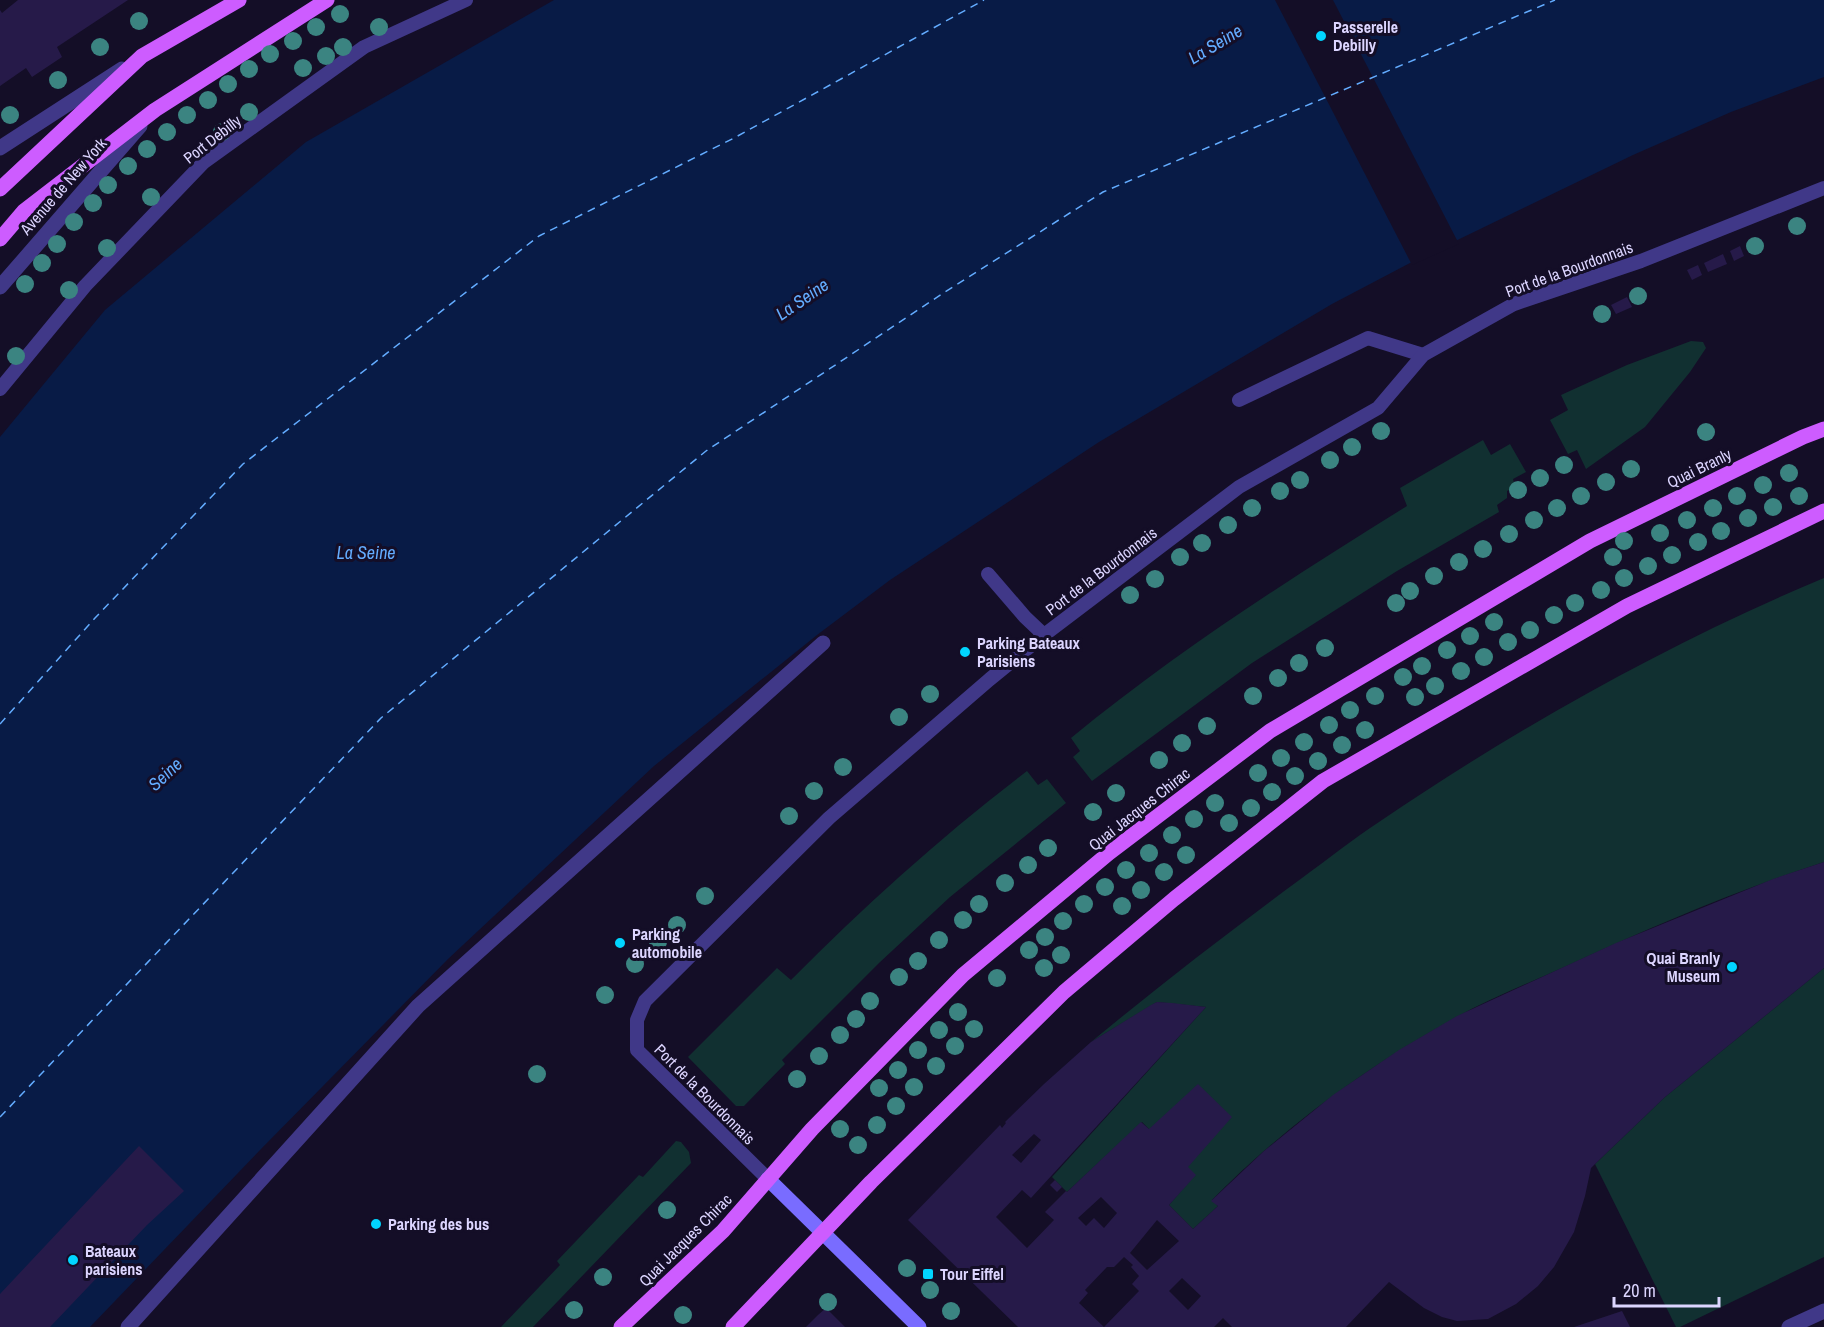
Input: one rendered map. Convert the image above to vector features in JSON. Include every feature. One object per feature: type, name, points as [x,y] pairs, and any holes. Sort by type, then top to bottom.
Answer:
[{"type":"main road","points":[[0,189],[142,56],[239,0]]},
{"type":"main road","name":"Avenue de New York","points":[[0,239],[24,211],[155,110],[327,0]]},
{"type":"main road","name":"Quai Branly","points":[[1590,541],[1803,437],[1824,429]]},
{"type":"main road","points":[[733,1327],[871,1182],[1064,992],[1174,899],[1323,781],[1627,606],[1824,511]]},
{"type":"main road","name":"Quai Jacques Chirac","points":[[622,1326],[723,1231],[813,1129],[963,975],[1109,853],[1270,731],[1590,541]]},
{"type":"main road","points":[[768,1179],[919,1327]]},
{"type":"street","points":[[0,148],[142,56]]},
{"type":"street","name":"Avenue de New York","points":[[0,287],[155,110]]},
{"type":"street","points":[[128,1327],[418,1006],[823,643]]},
{"type":"street","points":[[1789,1327],[1824,1311]]},
{"type":"lane","name":"Port Debilly","points":[[0,389],[85,286],[204,162],[364,47],[466,0]]},
{"type":"lane","name":"Port de la Bourdonnais","points":[[768,1179],[637,1050],[637,1020],[645,1000],[829,818],[1044,634],[1239,487],[1378,408],[1423,355],[1514,304],[1641,261],[1824,188]]},
{"type":"lane","points":[[1239,400],[1368,338],[1423,355]]},
{"type":"lane","points":[[988,573],[1025,617],[1044,634]]},
{"type":"green space","points":[[1691,341],[1703,342],[1706,348],[1690,372],[1645,427],[1586,469],[1577,450],[1568,454],[1550,420],[1568,410],[1561,395],[1627,365]]},
{"type":"green space","points":[[1483,440],[1491,455],[1510,444],[1526,472],[1513,479],[1515,487],[1507,491],[1507,498],[1497,505],[1499,512],[1397,571],[1252,663],[1092,781],[1073,757],[1080,751],[1071,738],[1152,675],[1235,616],[1407,506],[1400,488]]},
{"type":"green space","points":[[1824,578],[1824,862],[1696,909],[1633,936],[1483,1003],[1422,1037],[1327,1100],[1267,1148],[1212,1200],[1218,1206],[1193,1229],[1169,1205],[1195,1175],[1142,1122],[1067,1192],[1052,1177],[1206,1007],[1157,1002],[1091,1042],[1195,958],[1360,835],[1485,753],[1652,659],[1766,603]]},
{"type":"green space","points":[[1027,771],[1038,785],[1047,779],[1066,803],[950,897],[879,963],[782,1060],[785,1064],[744,1106],[736,1106],[688,1057],[777,968],[791,980],[905,871]]},
{"type":"green space","points":[[1824,968],[1824,1257],[1676,1327],[1595,1164],[1665,1097]]},
{"type":"green space","points":[[676,1141],[681,1142],[689,1152],[691,1163],[533,1327],[501,1327],[560,1265],[557,1261],[639,1175],[643,1177]]},
{"type":"water","name":"La Seine","points":[[554,0],[1824,0],[1824,77],[1731,112],[1633,155],[1410,263],[1332,304],[1099,442],[890,580],[817,635],[654,766],[448,959],[90,1327],[0,1327],[0,437],[105,310],[306,142]]},
{"type":"pier","name":"Passerelle Debilly","points":[[1275,0],[1333,0],[1459,244],[1412,265]]},
{"type":"building","points":[[18,0],[128,0],[57,47],[62,57],[32,77],[26,68],[0,86],[0,10],[2,13]]},
{"type":"building","points":[[1740,246],[1744,256],[1734,261],[1730,251]]},
{"type":"building","points":[[1723,254],[1727,264],[1708,272],[1704,263]]},
{"type":"building","points":[[1698,265],[1702,275],[1692,280],[1687,270]]},
{"type":"building","points":[[1627,297],[1632,307],[1616,314],[1611,305]]},
{"type":"building","points":[[1824,862],[1824,968],[1665,1097],[1591,1168],[1574,1232],[1554,1267],[1538,1286],[1516,1304],[1488,1319],[1457,1321],[1424,1308],[1389,1282],[1346,1327],[1232,1327],[1223,1318],[1214,1327],[1104,1327],[1018,1327],[908,1220],[1000,1125],[1002,1128],[1005,1122],[1044,1084],[1091,1042],[1157,1002],[1206,1007],[1031,1198],[1022,1190],[996,1217],[1027,1248],[1054,1220],[1045,1212],[1066,1191],[1141,1122],[1149,1129],[1198,1084],[1232,1117],[1188,1167],[1196,1175],[1169,1205],[1193,1229],[1218,1206],[1211,1201],[1264,1151],[1333,1095],[1399,1050],[1457,1016],[1616,943],[1773,879]],"holes":[[[1034,1134],[1041,1140],[1021,1163],[1012,1155]],[[1101,1197],[1117,1213],[1104,1228],[1094,1218],[1086,1226],[1078,1218]],[[1157,1220],[1179,1241],[1147,1270],[1130,1253]],[[1124,1257],[1133,1265],[1131,1267],[1139,1276],[1132,1284],[1139,1291],[1104,1327],[1079,1303],[1088,1293],[1085,1290],[1107,1267],[1114,1267]],[[1182,1278],[1201,1296],[1188,1310],[1169,1291]]]},
{"type":"building","name":"Bateaux parisiens","points":[[139,1146],[184,1191],[147,1225],[50,1327],[0,1327],[0,1294]]},
{"type":"building","points":[[1055,1180],[1062,1187],[1057,1192],[1050,1185]]},
{"type":"building","points":[[826,1308],[845,1327],[806,1327],[818,1315]]},
{"type":"building","points":[[1622,1311],[1630,1327],[1574,1327]]},
{"type":"ferry route","points":[[0,724],[95,618],[243,464],[539,236],[734,138],[984,0]]},
{"type":"ferry route","points":[[0,1117],[381,718],[706,451],[945,292],[1103,192],[1555,0]]},
{"type":"place","name":"Passerelle Debilly","points":[[1321,36]]},
{"type":"place","name":"Parking Bateaux Parisiens","points":[[965,652]]},
{"type":"place","name":"Parking automobile","points":[[620,943]]},
{"type":"place","name":"Quai Branly Museum","points":[[1732,967]]},
{"type":"place","name":"Parking des bus","points":[[376,1224]]},
{"type":"place","name":"Bateaux parisiens","points":[[73,1260]]},
{"type":"place","name":"Tour Eiffel","points":[[928,1274]]},
{"type":"water label","name":"Seine","points":[[165,774]]}]
